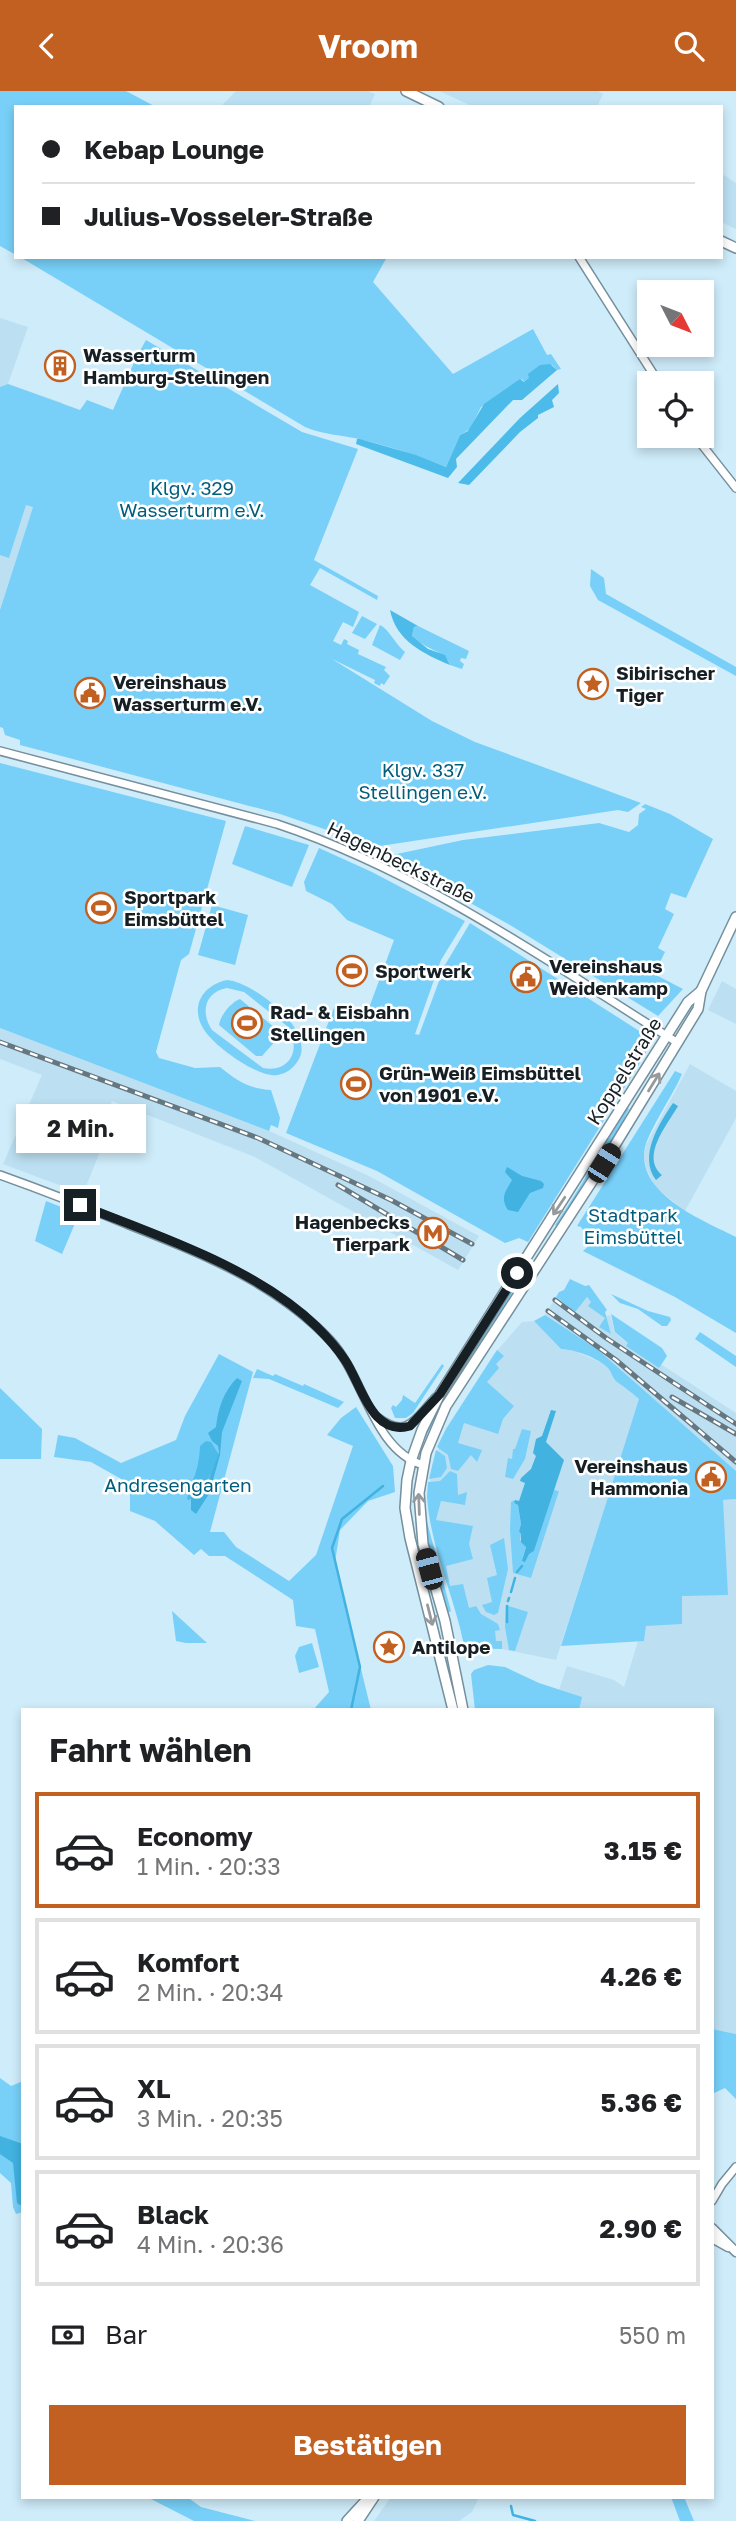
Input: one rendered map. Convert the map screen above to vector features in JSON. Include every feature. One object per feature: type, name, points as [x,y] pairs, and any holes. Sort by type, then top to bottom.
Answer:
[{"type":"main road","points":[[406,91],[435,105]]},
{"type":"main road","name":"Koppelstraße","points":[[463,1708],[445,1621],[423,1544],[419,1506],[423,1465],[431,1437],[446,1406],[604,1163],[698,1009],[701,991],[736,917]]},
{"type":"main road","name":"Koppelstraße","points":[[453,1708],[407,1524],[406,1492],[411,1461],[422,1430],[440,1394],[688,1002],[701,991]]},
{"type":"main road","points":[[714,2230],[734,2251]]},
{"type":"main road","points":[[714,2239],[734,2251]]},
{"type":"main road","points":[[347,2521],[369,2499]]},
{"type":"main road","points":[[358,2521],[370,2499]]},
{"type":"street","points":[[580,259],[651,371]]},
{"type":"street","points":[[704,448],[736,488]]},
{"type":"street","name":"Hagenbeckstraße","points":[[0,751],[276,824],[317,838],[377,864],[473,915],[678,1043]]},
{"type":"street","points":[[0,1175],[205,1255],[287,1301],[318,1328],[346,1361],[373,1414],[396,1450],[411,1461],[423,1465]]},
{"type":"street","points":[[373,1414],[393,1427],[407,1427],[415,1422],[440,1394]]},
{"type":"street","points":[[714,2198],[736,2167]]},
{"type":"street","points":[[714,2188],[722,2184]]},
{"type":"shaded area","points":[[236,91],[368,91],[375,94],[370,105],[222,105]]},
{"type":"shaded area","points":[[439,91],[598,91],[603,94],[598,105],[470,105]]},
{"type":"shaded area","points":[[723,177],[736,183],[736,229],[723,223]]},
{"type":"shaded area","points":[[0,318],[28,327],[8,384],[63,403],[0,610]]},
{"type":"shaded area","points":[[550,364],[557,370],[522,400],[513,400],[456,459],[457,467],[448,478],[356,444],[357,439],[360,439],[416,455],[446,467],[460,435],[468,431],[484,404],[520,379],[524,382],[529,378],[528,374],[540,365]]},
{"type":"shaded area","points":[[558,384],[559,393],[552,400],[554,407],[538,415],[538,418],[520,432],[469,485],[458,483],[520,418]]},
{"type":"shaded area","points":[[390,610],[418,626],[414,627],[412,636],[428,649],[445,655],[450,665],[412,645],[398,630]]},
{"type":"shaded area","points":[[722,981],[736,989],[736,1024],[708,1010]]},
{"type":"shaded area","points":[[0,1028],[269,1131],[369,1176],[479,1236],[458,1270],[255,1157],[112,1101],[100,1131],[107,1134],[83,1194],[3,1164],[42,1075],[0,1059]]},
{"type":"shaded area","points":[[690,1064],[736,1091],[736,1118],[685,1211],[656,1188],[646,1168],[644,1156],[646,1145]]},
{"type":"shaded area","points":[[673,1103],[678,1106],[655,1150],[656,1167],[662,1175],[656,1180],[649,1161],[652,1140]]},
{"type":"shaded area","points":[[507,1167],[544,1184],[543,1188],[530,1193],[518,1212],[508,1210],[504,1202],[512,1180],[505,1172]]},
{"type":"shaded area","points":[[556,1297],[575,1311],[586,1297],[592,1302],[589,1305],[606,1316],[610,1315],[615,1332],[622,1339],[736,1413],[736,1471],[597,1349],[545,1315]]},
{"type":"shaded area","points":[[534,1321],[561,1349],[570,1349],[602,1363],[609,1369],[614,1380],[640,1399],[556,1660],[502,1649],[470,1648],[464,1645],[428,1504],[432,1464],[446,1429],[494,1354],[522,1322]]},
{"type":"shaded area","points":[[237,1378],[242,1381],[222,1432],[220,1455],[209,1494],[196,1514],[191,1510],[191,1497],[205,1490],[219,1453],[218,1446],[208,1433],[216,1427],[222,1400]]},
{"type":"shaded area","points":[[551,1410],[556,1411],[546,1442],[564,1460],[534,1551],[525,1562],[522,1561],[526,1547],[521,1542],[518,1505],[514,1503],[515,1500],[519,1501],[525,1483],[520,1481],[521,1478],[531,1469],[536,1456],[533,1453],[536,1439],[542,1436]]},
{"type":"shaded area","points":[[206,1441],[211,1442],[219,1455],[208,1480],[189,1500],[187,1499],[197,1468],[200,1446]]},
{"type":"shaded area","points":[[736,1499],[736,2034],[714,2029],[714,1708],[577,1708],[559,1690],[567,1666],[614,1680],[624,1687],[638,1641],[644,1641],[646,1626],[682,1596],[723,1500]]},
{"type":"shaded area","points":[[0,2136],[21,2143],[21,2206],[17,2203],[13,2163],[0,2154]]},
{"type":"shaded area","points":[[390,2499],[478,2499],[472,2512],[459,2521],[374,2521]]},
{"type":"green space","points":[[0,91],[126,91],[152,105],[14,105],[14,254],[0,246]]},
{"type":"green space","points":[[23,259],[386,259],[373,282],[453,374],[533,329],[547,355],[551,354],[561,369],[557,370],[552,365],[524,382],[522,379],[481,407],[470,429],[460,435],[446,467],[416,455],[305,427]]},
{"type":"green space","points":[[146,340],[302,432],[358,449],[314,560],[378,596],[377,600],[320,568],[310,585],[359,612],[353,627],[343,622],[333,641],[341,645],[344,639],[348,641],[347,644],[359,650],[358,654],[386,667],[384,670],[390,676],[384,685],[381,683],[380,686],[374,683],[375,680],[332,659],[432,721],[475,742],[641,803],[628,812],[618,810],[367,848],[330,831],[280,814],[20,745],[20,740],[5,735],[0,727],[0,610],[33,507],[26,505],[9,558],[0,555],[0,387],[8,384],[80,410],[87,400],[113,410]]},
{"type":"green space","points":[[591,569],[604,578],[606,594],[736,667],[736,676],[598,600],[590,586]]},
{"type":"green space","points":[[362,616],[377,624],[365,639],[352,633]]},
{"type":"green space","points":[[380,625],[405,652],[400,660],[372,645]]},
{"type":"green space","points":[[418,626],[469,651],[466,659],[461,658],[460,661],[464,664],[462,669],[450,665],[444,656],[412,636],[414,627]]},
{"type":"green space","name":"Sportpark Eimsbüttel","points":[[0,763],[226,821],[189,954],[181,960],[156,1052],[159,1058],[195,1068],[220,1067],[243,1083],[271,1090],[280,1118],[278,1128],[271,1125],[269,1131],[0,1028]]},
{"type":"green space","points":[[645,804],[670,814],[713,839],[686,898],[671,893],[665,909],[674,914],[658,948],[665,952],[654,974],[683,989],[658,1016],[510,925],[391,859],[392,855],[463,840],[599,823],[629,832],[638,825],[639,814],[646,809],[641,807]]},
{"type":"green space","points":[[245,826],[309,845],[292,887],[232,864]]},
{"type":"green space","points":[[319,848],[372,872],[465,921],[441,960],[415,1034],[419,1035],[445,965],[470,923],[644,1034],[646,1053],[528,1242],[519,1238],[505,1243],[377,1171],[286,1133],[335,1005],[366,1016],[394,940],[347,920],[332,904],[306,891],[304,882]]},
{"type":"green space","points":[[212,905],[248,915],[235,965],[198,955]]},
{"type":"green space","points":[[227,980],[251,989],[279,1009],[290,1021],[302,1047],[299,1059],[293,1067],[278,1075],[260,1072],[237,1059],[208,1035],[199,1020],[199,1004],[205,992]],"holes":[[[227,988],[244,992],[287,1026],[291,1034],[294,1043],[291,1057],[281,1067],[263,1068],[212,1030],[208,1023],[206,1010],[209,998]]]},
{"type":"green space","points":[[240,999],[280,1032],[279,1037],[262,1056],[256,1056],[219,1025],[226,1010]]},
{"type":"green space","name":"Stadtpark Eimsbüttel","points":[[675,1071],[682,1074],[648,1139],[645,1164],[650,1179],[675,1204],[736,1237],[736,1333],[675,1297],[583,1251],[592,1243],[581,1227],[577,1226]]},
{"type":"green space","points":[[627,1107],[629,1109],[613,1140],[558,1227],[555,1225]]},
{"type":"green space","points":[[46,1201],[79,1214],[62,1254],[35,1241]]},
{"type":"green space","points":[[525,1267],[529,1270],[442,1405],[425,1438],[431,1417],[441,1399]]},
{"type":"green space","points":[[570,1279],[585,1286],[589,1285],[607,1310],[605,1312],[611,1334],[599,1327],[605,1318],[588,1306],[591,1302],[587,1297],[575,1312],[556,1297]]},
{"type":"green space","points":[[611,1294],[648,1311],[670,1317],[671,1320],[667,1326],[662,1326],[638,1309],[620,1303]]},
{"type":"green space","points":[[611,1314],[662,1348],[667,1356],[659,1368],[626,1346],[628,1343],[615,1332]]},
{"type":"green space","points":[[545,1315],[597,1349],[736,1471],[736,1499],[723,1500],[728,1595],[682,1596],[682,1624],[646,1626],[644,1641],[561,1646],[639,1399],[615,1380],[608,1368],[598,1361],[579,1352],[561,1349],[534,1321]]},
{"type":"green space","points":[[700,1332],[736,1356],[736,1367],[695,1339]]},
{"type":"green space","points":[[497,1350],[504,1356],[496,1364],[499,1368],[487,1382],[514,1406],[503,1419],[498,1434],[464,1423],[458,1443],[482,1450],[477,1462],[471,1455],[458,1471],[451,1469],[448,1455],[437,1447]]},
{"type":"green space","name":"Andresengarten","points":[[219,1354],[253,1372],[210,1532],[224,1532],[236,1547],[289,1581],[316,1555],[353,1446],[327,1435],[341,1418],[356,1407],[393,1466],[395,1492],[368,1501],[340,1530],[335,1562],[371,1708],[315,1708],[329,1692],[315,1629],[296,1626],[293,1600],[225,1556],[209,1556],[201,1549],[194,1555],[155,1521],[130,1511],[130,1484],[91,1462],[54,1457],[58,1435],[75,1438],[121,1463],[176,1440],[185,1416]]},
{"type":"green space","points":[[442,1364],[444,1366],[413,1413],[406,1418],[395,1418],[391,1408],[393,1405],[396,1407],[403,1395],[415,1403]]},
{"type":"green space","points":[[257,1369],[303,1386],[304,1384],[344,1402],[338,1408],[269,1379],[253,1378]]},
{"type":"green space","points":[[0,1388],[42,1429],[41,1459],[0,1459]]},
{"type":"green space","points":[[522,1429],[531,1431],[525,1459],[513,1479],[505,1477],[508,1458],[512,1459],[513,1449]]},
{"type":"green space","points":[[436,1450],[445,1456],[447,1468],[441,1477],[429,1479]]},
{"type":"green space","points":[[450,1471],[457,1474],[458,1495],[467,1492],[465,1505],[441,1501],[436,1520],[473,1526],[469,1544],[473,1559],[446,1566],[450,1586],[463,1584],[469,1608],[476,1606],[481,1614],[498,1624],[500,1630],[495,1631],[496,1641],[502,1641],[502,1649],[470,1648],[464,1645],[437,1552],[427,1496],[428,1482],[440,1481]]},
{"type":"green space","points":[[554,1490],[559,1491],[531,1578],[513,1573],[511,1502],[515,1500],[514,1503],[518,1505],[520,1540],[526,1546],[523,1557],[534,1551]]},
{"type":"green space","points":[[423,1507],[451,1611],[448,1613],[426,1539]]},
{"type":"green space","points":[[504,1538],[508,1569],[498,1613],[494,1615],[486,1612],[482,1605],[492,1602],[487,1578],[497,1575],[490,1545]]},
{"type":"green space","points":[[506,1605],[528,1612],[515,1651],[509,1650],[505,1627]]},
{"type":"green space","points":[[172,1611],[207,1643],[176,1641]]},
{"type":"green space","points":[[312,1643],[319,1667],[299,1673],[295,1656],[299,1647]]},
{"type":"green space","points":[[488,1665],[505,1667],[539,1683],[582,1697],[579,1708],[475,1708],[471,1674],[474,1670]]},
{"type":"green space","points":[[714,2029],[736,2034],[736,2099],[725,2088],[714,2093]]},
{"type":"green space","points":[[0,2078],[11,2086],[21,2082],[21,2213],[16,2214],[11,2183],[0,2173]]},
{"type":"green space","points":[[151,2499],[190,2499],[201,2507],[255,2521],[194,2521]]},
{"type":"green space","points":[[672,2499],[685,2499],[694,2521],[680,2521]]},
{"type":"waterway","points":[[351,1708],[360,1667],[332,1548],[342,1519],[383,1486]]},
{"type":"waterway","points":[[517,1572],[522,1566]]},
{"type":"waterway","points":[[511,1592],[515,1578]]},
{"type":"waterway","points":[[507,1606],[507,1622]]},
{"type":"waterway","points":[[511,2506],[513,2515],[535,2521]]},
{"type":"railway","points":[[0,1042],[258,1138],[391,1200],[472,1244]]},
{"type":"railway","points":[[338,1185],[463,1260]]},
{"type":"railway","points":[[555,1300],[606,1338],[736,1424]]},
{"type":"railway","points":[[548,1311],[616,1360],[736,1462]]},
{"type":"railway","points":[[672,1397],[736,1434]]},
{"type":"place","name":"Wasserturm Hamburg-Stellingen","points":[[60,366]]},
{"type":"place","name":"Sibirischer Tiger","points":[[593,684]]},
{"type":"place","name":"Vereinshaus Wasserturm e.V.","points":[[90,693]]},
{"type":"place","name":"Sportpark Eimsbüttel","points":[[101,908]]},
{"type":"place","name":"Sportwerk","points":[[352,971]]},
{"type":"place","name":"Vereinshaus Weidenkamp","points":[[526,977]]},
{"type":"place","name":"Rad- & Eisbahn Stellingen","points":[[247,1023]]},
{"type":"place","name":"Grün-Weiß Eimsbüttel von 1901 e.V.","points":[[356,1084]]},
{"type":"place","name":"Hagenbecks Tierpark","points":[[433,1233]]},
{"type":"place","name":"Vereinshaus Hammonia","points":[[711,1477]]},
{"type":"place","name":"Antilope","points":[[389,1647]]},
{"type":"route","points":[[80,1205],[205,1255],[287,1301],[333,1343],[346,1361],[373,1414],[393,1427],[410,1426],[440,1394],[517,1273]]},
{"type":"park label","name":"Klgv. 329 Wasserturm e.V.","points":[[192,499]]},
{"type":"park label","name":"Klgv. 337 Stellingen e.V.","points":[[423,781]]}]
